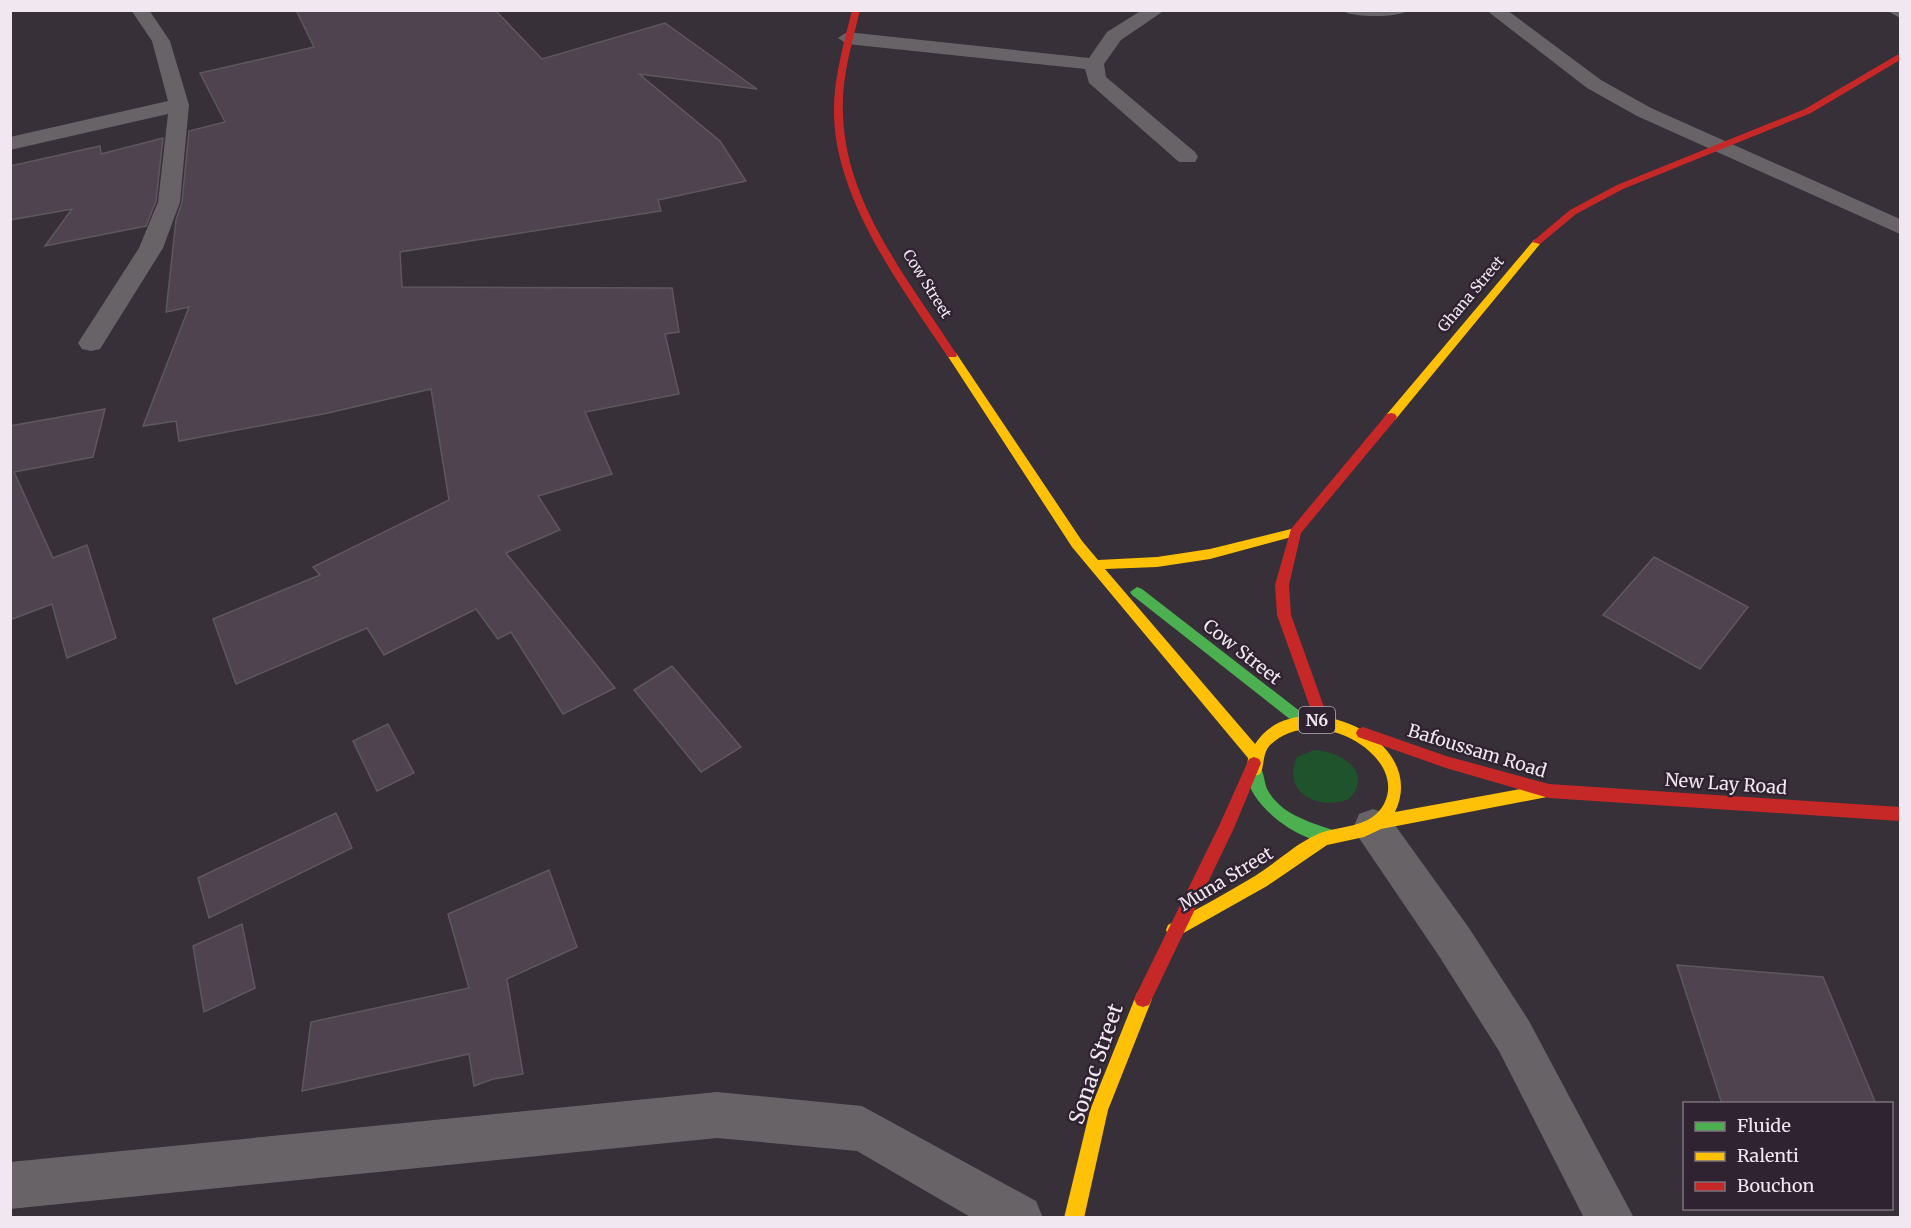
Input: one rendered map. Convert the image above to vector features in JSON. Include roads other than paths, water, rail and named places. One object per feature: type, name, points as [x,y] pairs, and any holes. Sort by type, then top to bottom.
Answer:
[{"type":"main road","name":"Cow Street","points":[[855,10],[841,71],[839,125],[845,162],[875,231],[970,387],[1077,544],[1254,759]]},
{"type":"main road","name":"Ghana Street","points":[[1322,721],[1284,615],[1282,585],[1295,532],[1534,245],[1573,212],[1611,192],[1808,111],[1900,57]]},
{"type":"main road","points":[[1102,564],[1157,562],[1200,556],[1295,532]]},
{"type":"main road","name":"Cow Street","points":[[1077,544],[1300,720]]},
{"type":"main road","name":"N6","points":[[1300,720],[1322,721],[1337,724],[1359,734],[1377,749],[1390,767],[1394,787],[1391,806],[1376,824],[1353,834],[1330,836],[1306,830],[1284,818],[1267,802],[1256,782],[1254,759],[1261,743],[1272,732],[1284,724],[1300,720]]},
{"type":"main road","name":"Bafoussam Road","points":[[1337,724],[1446,762],[1549,791]]},
{"type":"main road","name":"Muna Street","points":[[1174,930],[1226,828],[1254,759]]},
{"type":"main road","name":"Bafoussam Road","points":[[1376,824],[1549,791]]},
{"type":"main road","name":"New Lay Road","points":[[1549,791],[1900,814]]},
{"type":"main road","name":"Muna Street","points":[[1174,930],[1270,875],[1330,836]]},
{"type":"main road","name":"Sonac Street","points":[[1074,1218],[1100,1110],[1138,1008],[1174,930]]},
{"type":"street","points":[[91,343],[151,248],[169,202],[179,105],[160,41],[140,10]]},
{"type":"street","points":[[1156,10],[1114,36],[1094,64],[1095,79],[1187,157]]},
{"type":"street","points":[[1351,10],[1399,10]]},
{"type":"street","points":[[1495,10],[1594,84],[1644,112],[1900,227]]},
{"type":"street","points":[[1895,10],[1900,13]]},
{"type":"street","points":[[847,38],[1094,64]]},
{"type":"street","points":[[10,144],[179,105]]},
{"type":"street","points":[[1376,824],[1455,942],[1514,1036],[1610,1218]]},
{"type":"street","points":[[10,1186],[717,1115],[862,1129],[1019,1218]]}]
